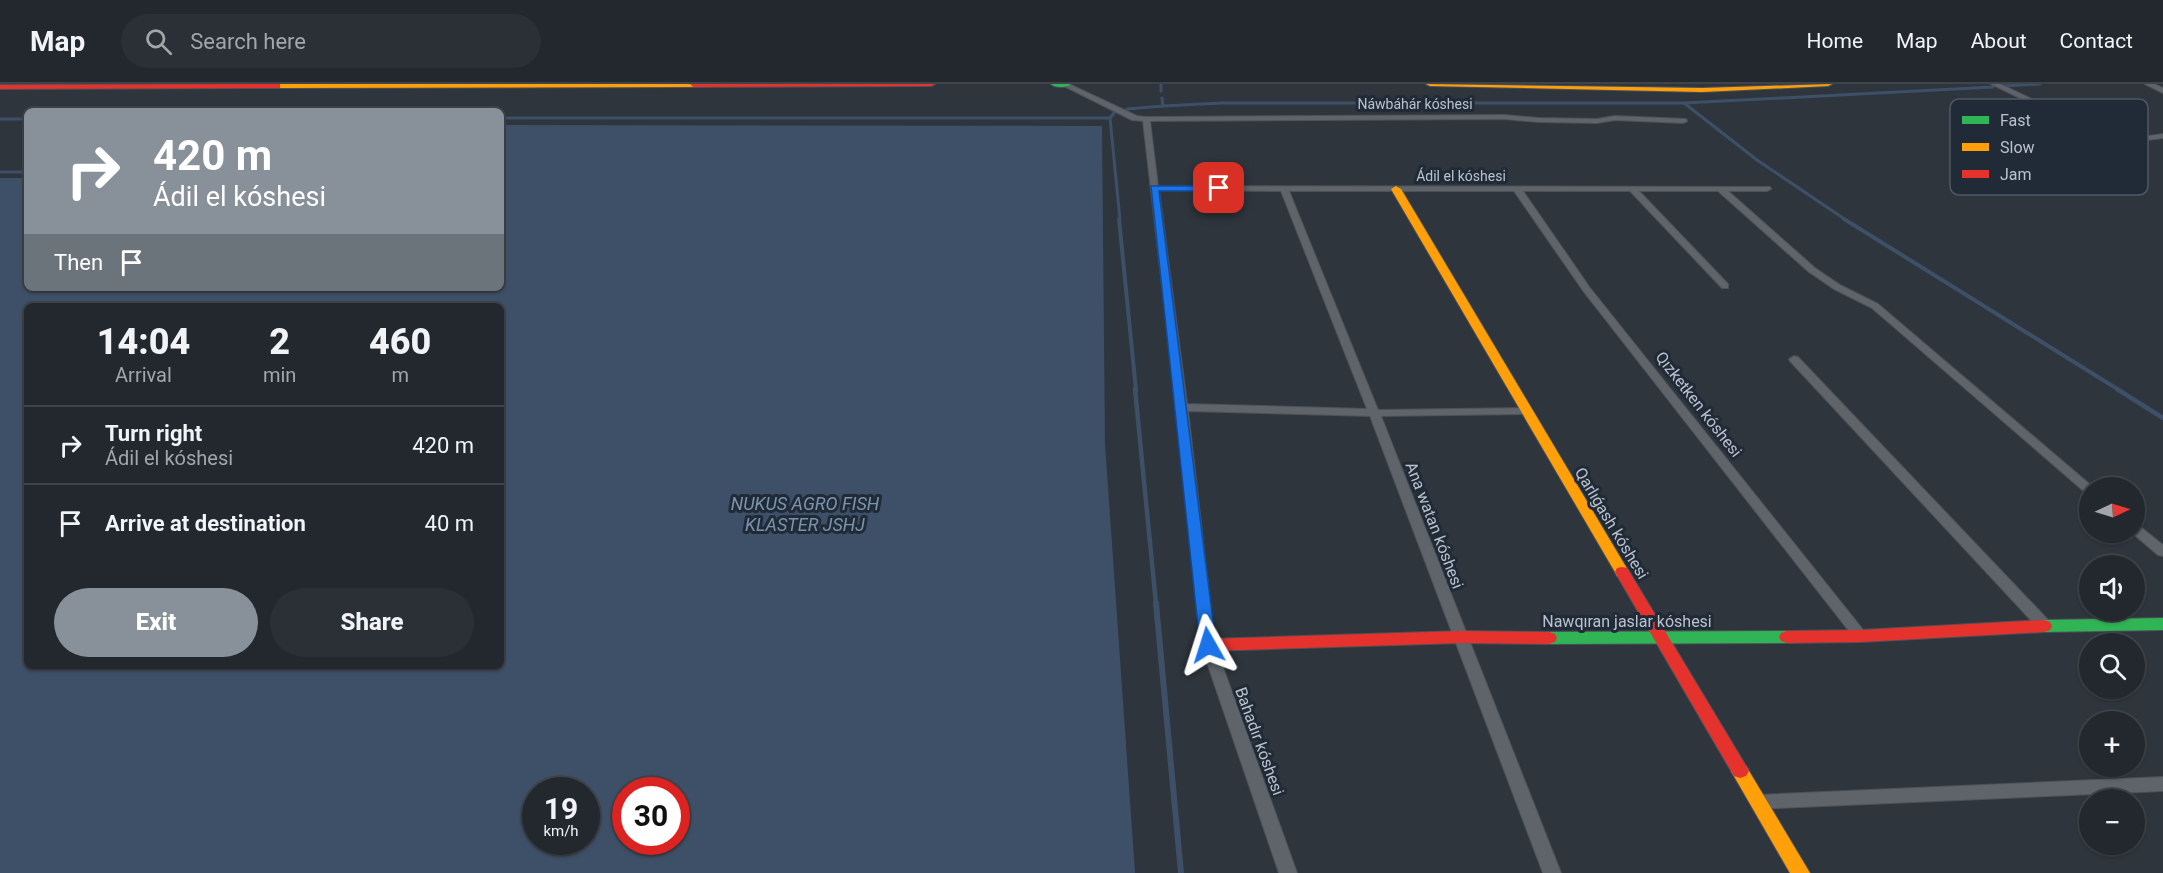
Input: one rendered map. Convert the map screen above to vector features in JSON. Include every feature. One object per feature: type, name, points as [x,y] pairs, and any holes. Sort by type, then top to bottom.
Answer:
[{"type":"main road","points":[[0,87],[931,84]]},
{"type":"main road","points":[[1055,84],[1065,84]]},
{"type":"main road","points":[[1430,84],[1702,90],[1828,84]]},
{"type":"main road","name":"Qarlıǵash kóshesi","points":[[1396,189],[1800,873]]},
{"type":"main road","name":"Nawqıran jaslar kóshesi","points":[[1208,645],[1461,637],[1661,639],[1861,636],[2045,626],[2163,624]]},
{"type":"street","name":"Náwbáhár kóshesi","points":[[1065,84],[1135,118],[1146,119],[1504,117],[1539,120],[1598,121],[1616,118],[1683,121]]},
{"type":"street","points":[[1994,84],[2026,99]]},
{"type":"street","points":[[2148,84],[2163,91]]},
{"type":"street","name":"Bahadır kóshesi","points":[[1146,119],[1182,407],[1208,645],[1288,873]]},
{"type":"street","points":[[2148,138],[2163,136]]},
{"type":"street","name":"Ádil el kóshesi","points":[[1154,188],[1767,189]]},
{"type":"street","name":"Ana watan kóshesi","points":[[1284,189],[1374,413],[1552,873]]},
{"type":"street","name":"Qızketken kóshesi","points":[[1517,189],[1587,290],[1861,636]]},
{"type":"street","points":[[1720,189],[1812,270],[1837,287],[1875,306],[2079,481]]},
{"type":"street","points":[[1633,190],[1725,286]]},
{"type":"street","points":[[1794,359],[2045,626]]},
{"type":"street","points":[[1182,407],[1374,413],[1527,411]]},
{"type":"street","points":[[2145,537],[2163,552]]},
{"type":"street","points":[[1758,802],[2163,784]]},
{"type":"water","name":"NUKUS AGRO FISH KLASTER JSHJ","points":[[504,125],[1102,126],[1105,444],[1135,873],[0,873],[0,178],[24,178],[24,291],[504,291]]},
{"type":"waterway","points":[[1161,84],[1161,91]]},
{"type":"waterway","points":[[2003,86],[2040,84]]},
{"type":"waterway","points":[[1684,103],[1993,87]]},
{"type":"waterway","points":[[1162,98],[1163,106]]},
{"type":"waterway","points":[[1163,106],[1222,103],[1684,103]]},
{"type":"waterway","points":[[1684,103],[1757,160],[1846,220]]},
{"type":"waterway","points":[[1127,109],[1163,106]]},
{"type":"waterway","points":[[1110,118],[1114,113]]},
{"type":"waterway","points":[[504,118],[1110,118]]},
{"type":"waterway","points":[[1110,118],[1120,220]]},
{"type":"waterway","points":[[0,119],[24,119]]},
{"type":"waterway","points":[[0,172],[24,172]]},
{"type":"waterway","points":[[1119,219],[1136,390]]},
{"type":"waterway","points":[[1844,219],[2119,390]]},
{"type":"waterway","points":[[1135,389],[1156,604]]},
{"type":"waterway","points":[[2117,389],[2163,418]]},
{"type":"waterway","points":[[1156,603],[1181,873]]},
{"type":"traffic: fast","points":[[1055,84],[1067,84]]},
{"type":"traffic: fast","points":[[2044,626],[2163,624]]},
{"type":"traffic: fast","points":[[1549,638],[1787,637]]},
{"type":"traffic: slow","points":[[1430,84],[1702,90],[1828,84]]},
{"type":"traffic: slow","points":[[277,86],[693,85]]},
{"type":"traffic: slow","points":[[1396,189],[1622,572]]},
{"type":"traffic: slow","points":[[1740,771],[1800,873]]},
{"type":"traffic: jam","points":[[693,85],[931,84]]},
{"type":"traffic: jam","points":[[0,87],[277,86]]},
{"type":"traffic: jam","points":[[1622,572],[1740,771]]},
{"type":"traffic: jam","points":[[1787,637],[1861,636],[2044,626]]},
{"type":"traffic: jam","points":[[1208,645],[1461,637],[1549,638]]},
{"type":"route","points":[[1208,645],[1182,407],[1154,188],[1219,188]]}]
